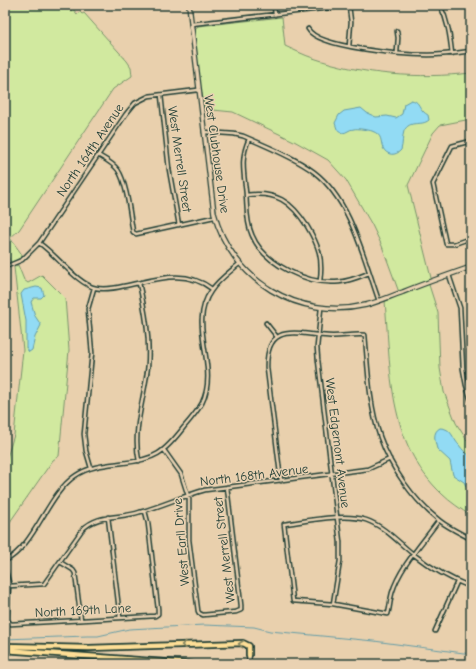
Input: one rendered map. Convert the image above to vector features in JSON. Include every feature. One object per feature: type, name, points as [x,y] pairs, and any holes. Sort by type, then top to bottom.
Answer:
[{"type":"highway","points":[[5,646],[89,648],[243,643],[249,646],[249,655]]},
{"type":"highway","points":[[5,650],[191,664]]},
{"type":"street","name":"West Clubhouse Drive","points":[[189,5],[211,202],[214,217],[223,240],[239,264],[257,281],[275,293],[295,302],[321,308],[349,308],[379,301],[471,267]]},
{"type":"street","points":[[274,5],[275,15]]},
{"type":"street","points":[[191,24],[355,5]]},
{"type":"street","points":[[440,5],[446,16],[452,54]]},
{"type":"street","points":[[349,6],[351,22],[349,46]]},
{"type":"street","points":[[308,29],[310,34],[316,37],[349,46],[397,53],[426,55],[452,54],[471,51]]},
{"type":"street","points":[[397,31],[397,53]]},
{"type":"street","name":"North 164th Avenue","points":[[5,267],[22,260],[39,243],[130,108],[135,103],[149,96],[198,90]]},
{"type":"street","name":"West Merrell Street","points":[[161,95],[169,169],[179,225]]},
{"type":"street","points":[[203,132],[234,134],[249,139],[304,165],[316,173],[334,194],[355,230],[379,301]]},
{"type":"street","points":[[249,139],[242,159],[250,231],[254,240],[259,246],[271,258],[286,269],[301,276],[320,281],[345,281],[369,273]]},
{"type":"street","points":[[471,141],[452,146],[433,184],[446,244],[454,244],[471,238]]},
{"type":"street","points":[[98,155],[113,164],[120,172],[133,232],[136,234],[214,217]]},
{"type":"street","points":[[246,195],[270,195],[282,199],[297,211],[318,246],[322,265],[320,281]]},
{"type":"street","points":[[39,243],[50,251],[78,278],[94,288],[111,289],[176,277],[186,277],[200,281],[212,289]]},
{"type":"street","points":[[5,561],[19,551],[59,494],[70,480],[81,472],[91,468],[139,461],[153,457],[164,450],[176,439],[197,411],[206,391],[208,377],[202,319],[206,300],[212,289],[239,264]]},
{"type":"street","points":[[449,275],[460,308],[463,369],[466,386],[471,401]]},
{"type":"street","points":[[139,283],[147,322],[149,349],[147,373],[136,437],[136,448],[139,461]]},
{"type":"street","points":[[91,468],[84,440],[92,353],[88,309],[94,288]]},
{"type":"street","name":"West Edgemont Avenue","points":[[321,308],[317,348],[340,542],[340,561],[333,604]]},
{"type":"street","points":[[266,323],[277,337]]},
{"type":"street","points":[[281,481],[267,368],[266,354],[270,344],[277,337],[287,333],[328,336],[365,335],[371,393],[376,419],[380,438],[390,460],[413,495],[439,520],[471,539]]},
{"type":"street","name":"West Earll Drive","points":[[164,450],[179,471],[190,506],[189,540],[199,613]]},
{"type":"street","name":"North 168th Avenue","points":[[9,586],[44,584],[85,526],[95,520],[145,511],[187,494],[205,490],[332,475],[368,469],[390,460]]},
{"type":"street","name":"West Merrell Street","points":[[199,613],[203,615],[236,612],[241,610],[226,487]]},
{"type":"street","name":"North 169th Lane","points":[[9,586],[7,619],[9,623],[12,624],[154,616],[158,614],[148,523],[145,511]]},
{"type":"street","points":[[108,517],[120,618]]},
{"type":"street","points":[[439,520],[414,554],[403,569],[392,592],[388,614],[333,604],[293,601],[284,524],[350,517],[366,520],[378,525],[414,554],[432,568],[471,588]]},
{"type":"street","points":[[60,562],[73,570],[75,573],[81,620]]},
{"type":"street","points":[[5,568],[9,586]]},
{"type":"street","points":[[435,631],[457,582]]},
{"type":"street","points":[[249,655],[249,664]]},
{"type":"green space","points":[[12,5],[65,5],[71,11],[73,9],[77,14],[80,12],[82,14],[84,13],[127,61],[131,67],[132,76],[113,89],[19,230],[10,238],[23,256],[11,263],[5,249],[5,15]]},
{"type":"green space","points":[[282,17],[285,46],[310,57],[332,64],[371,72],[391,74],[431,76],[471,73],[471,119],[440,125],[433,133],[408,185],[431,278],[429,285],[438,313],[440,368],[444,392],[456,423],[471,447],[471,516],[445,497],[424,474],[411,452],[401,428],[391,379],[385,301],[400,295],[382,246],[372,225],[346,180],[328,160],[294,141],[233,112],[203,109],[194,31],[198,26]]},
{"type":"green space","points":[[18,265],[24,280],[28,283],[42,275],[65,298],[69,350],[59,456],[53,460],[5,529],[5,464],[14,435],[23,350],[14,267]]},
{"type":"water","points":[[411,100],[417,103],[428,115],[429,120],[406,127],[403,133],[401,150],[397,153],[387,153],[383,148],[380,136],[372,131],[356,129],[342,133],[337,129],[335,123],[339,115],[344,111],[361,108],[367,113],[376,117],[387,116],[396,118],[402,114],[404,104]]},
{"type":"water","points":[[36,287],[42,288],[44,295],[41,298],[34,298],[31,302],[35,316],[41,325],[35,337],[32,350],[29,352],[26,348],[26,321],[21,294],[24,290]]},
{"type":"water","points":[[440,428],[447,430],[471,457],[471,493],[464,482],[453,475],[450,461],[437,449],[435,434]]},
{"type":"waterway","points":[[5,639],[98,636],[129,629],[204,625],[254,627],[270,631],[374,641],[471,654]]}]
